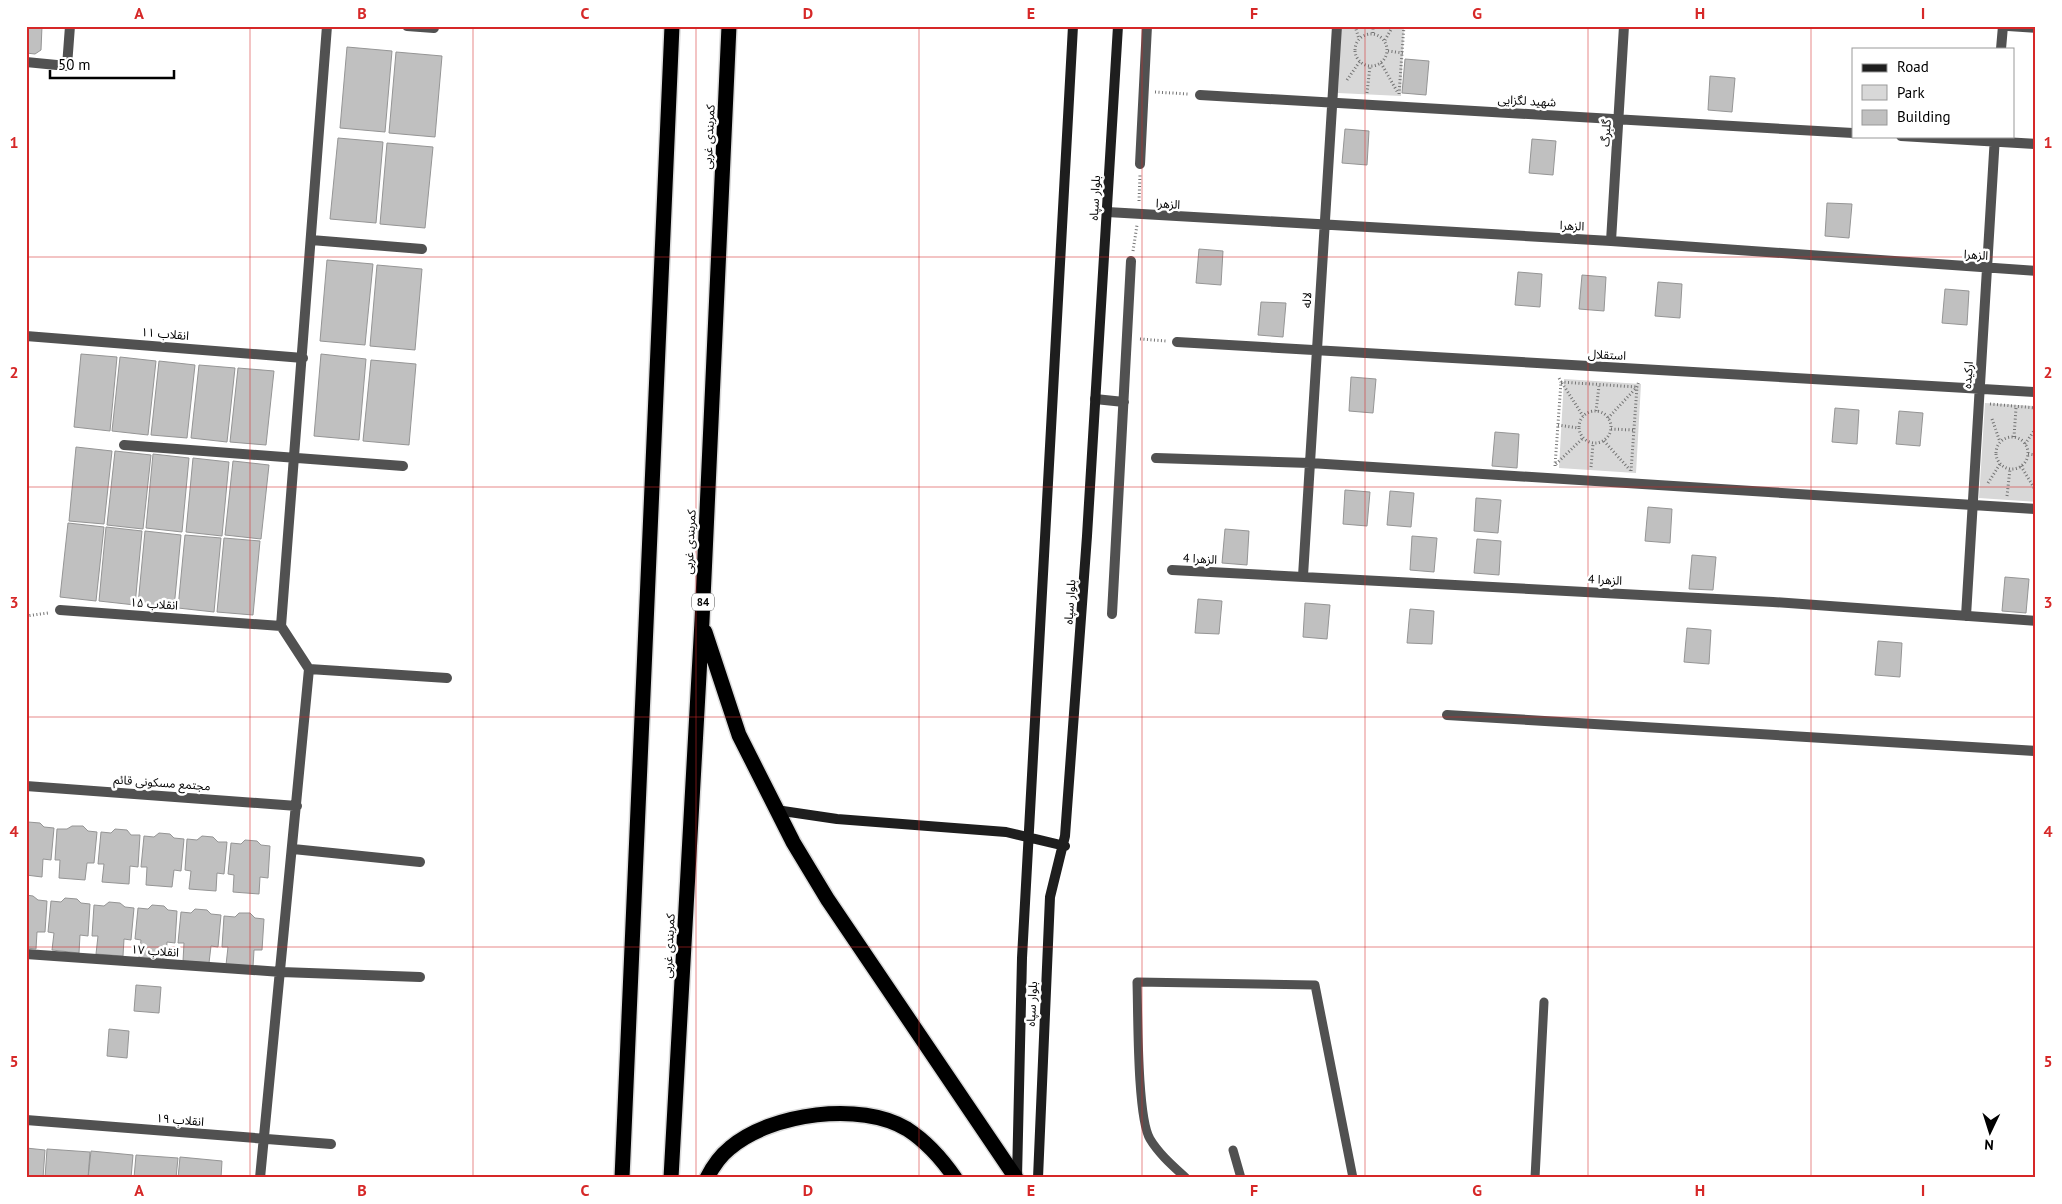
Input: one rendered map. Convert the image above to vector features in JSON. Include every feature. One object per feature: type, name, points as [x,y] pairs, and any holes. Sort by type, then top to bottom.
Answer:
[{"type":"highway","points":[[622,1178],[672,26]]},
{"type":"highway","name":"کمربندی غربی","points":[[671,1178],[702,621],[729,26]]},
{"type":"highway","points":[[702,621],[738,735],[776,810],[828,900],[1016,1178]]},
{"type":"highway","points":[[707,1178],[716,1162],[730,1148],[746,1137],[769,1127],[831,1113],[859,1114],[885,1120],[906,1129],[930,1146],[955,1178]]},
{"type":"main road","name":"بلوار سپاه","points":[[1016,1178],[1022,958],[1073,26]]},
{"type":"main road","name":"بلوار سپاه","points":[[1038,1178],[1050,897],[1064,846],[1095,399],[1118,26]]},
{"type":"main road","points":[[776,810],[838,819],[1006,832],[1064,846]]},
{"type":"street","points":[[26,62],[68,66],[70,26]]},
{"type":"street","points":[[260,1178],[262,1139],[281,972],[309,668],[281,626],[327,26]]},
{"type":"street","points":[[407,26],[434,28]]},
{"type":"street","points":[[1140,164],[1147,26]]},
{"type":"street","name":"لاله","points":[[1303,576],[1337,26]]},
{"type":"street","name":"گلبرگ","points":[[1611,241],[1624,26]]},
{"type":"street","points":[[2001,48],[2003,26]]},
{"type":"street","points":[[2008,26],[2036,28]]},
{"type":"street","name":"شهید لگزایی","points":[[1200,95],[1852,133]]},
{"type":"street","points":[[1963,138],[1994,139],[2036,144]]},
{"type":"street","name":"ارکیده","points":[[1966,616],[1988,268],[1994,139]]},
{"type":"street","name":"الزهرا","points":[[1107,212],[1611,241],[2036,271]]},
{"type":"street","points":[[311,240],[422,249]]},
{"type":"street","points":[[1112,614],[1131,261]]},
{"type":"street","name":"انقلاب ۱۱","points":[[26,336],[303,358]]},
{"type":"street","name":"استقلال","points":[[1177,342],[2036,392]]},
{"type":"street","points":[[1095,399],[1124,402]]},
{"type":"street","points":[[124,445],[403,466]]},
{"type":"street","points":[[1156,458],[1310,463],[2036,509]]},
{"type":"street","name":"الزهرا 4","points":[[1172,570],[1763,602],[2036,622]]},
{"type":"street","name":"انقلاب ۱۵","points":[[60,610],[281,626]]},
{"type":"street","points":[[309,668],[447,678]]},
{"type":"street","points":[[1447,715],[2036,751]]},
{"type":"street","name":"مجتمع مسکونی قائم","points":[[26,786],[297,806]]},
{"type":"street","points":[[293,849],[420,862]]},
{"type":"street","name":"انقلاب ۱۷","points":[[26,954],[281,972],[420,977]]},
{"type":"street","name":"انقلاب ۱۹","points":[[26,1120],[332,1144]]},
{"type":"lane","points":[[1186,1178],[1169,1162],[1148,1137],[1142,1098],[1137,982],[1315,985],[1353,1178]]},
{"type":"lane","points":[[1535,1178],[1544,1002]]},
{"type":"lane","points":[[1233,1150],[1241,1178]]},
{"type":"path","points":[[1355,26],[1359,38],[1355,50],[1360,61],[1370,66],[1381,63],[1388,51],[1385,40],[1373,33],[1359,38]]},
{"type":"path","points":[[1373,26],[1373,33]]},
{"type":"path","points":[[1385,40],[1393,26]]},
{"type":"path","points":[[1399,96],[1404,26]]},
{"type":"path","points":[[1388,51],[1403,53]]},
{"type":"path","points":[[1344,83],[1360,61]]},
{"type":"path","points":[[1381,63],[1406,107]]},
{"type":"path","points":[[1367,93],[1370,66]]},
{"type":"path","points":[[1552,364],[1583,416]]},
{"type":"path","points":[[1630,470],[1637,387],[1644,370]]},
{"type":"path","points":[[1561,382],[1637,387]]},
{"type":"path","points":[[1555,465],[1561,382]]},
{"type":"path","points":[[1596,411],[1599,386]]},
{"type":"path","points":[[1608,418],[1637,387]]},
{"type":"path","points":[[2000,442],[2006,438],[2014,437],[2025,444],[2028,454],[2022,466],[2010,470],[2000,464],[1996,454],[2000,442],[1987,404],[2016,408],[2036,408]]},
{"type":"path","points":[[2014,437],[2016,408]]},
{"type":"path","points":[[1593,444],[1583,438],[1578,428],[1583,416],[1596,411]]},
{"type":"path","points":[[1593,444],[1604,440],[1611,429],[1608,418],[1596,411]]},
{"type":"path","points":[[1558,425],[1578,428]]},
{"type":"path","points":[[2025,444],[2036,428]]},
{"type":"path","points":[[1611,429],[1634,430]]},
{"type":"path","points":[[1547,478],[1555,465],[1583,438]]},
{"type":"path","points":[[1604,440],[1630,470],[1639,484]]},
{"type":"path","points":[[1591,468],[1593,444]]},
{"type":"path","points":[[2028,454],[2036,455]]},
{"type":"path","points":[[1985,487],[2000,464]]},
{"type":"path","points":[[2022,466],[2036,491]]},
{"type":"path","points":[[2007,498],[2010,470]]},
{"type":"path","points":[[26,616],[60,610]]},
{"type":"green space","points":[[1341,26],[1404,26],[1401,96],[1338,93]]},
{"type":"green space","points":[[1564,379],[1641,384],[1636,473],[1559,468]]},
{"type":"green space","points":[[1985,403],[2036,406],[2036,502],[1979,498]]},
{"type":"building","points":[[26,26],[42,26],[41,50],[35,54],[26,53]]},
{"type":"building","points":[[347,47],[392,51],[385,132],[340,128]]},
{"type":"building","points":[[396,52],[442,56],[435,137],[389,133]]},
{"type":"building","points":[[1405,59],[1429,61],[1426,95],[1402,93]]},
{"type":"building","points":[[1710,76],[1735,78],[1732,112],[1708,110]]},
{"type":"building","points":[[1345,129],[1369,131],[1367,165],[1342,163]]},
{"type":"building","points":[[338,138],[383,142],[376,223],[330,219]]},
{"type":"building","points":[[1532,139],[1556,141],[1553,175],[1529,173]]},
{"type":"building","points":[[387,143],[433,147],[425,228],[380,224]]},
{"type":"building","points":[[1827,203],[1852,204],[1849,238],[1825,236]]},
{"type":"building","points":[[1199,249],[1223,251],[1221,285],[1196,283]]},
{"type":"building","points":[[327,260],[373,264],[365,345],[320,341]]},
{"type":"building","points":[[377,265],[422,269],[415,350],[370,346]]},
{"type":"building","points":[[1518,272],[1542,274],[1540,307],[1515,305]]},
{"type":"building","points":[[1582,275],[1606,277],[1604,311],[1579,309]]},
{"type":"building","points":[[1658,282],[1682,284],[1680,318],[1655,316]]},
{"type":"building","points":[[1945,289],[1969,291],[1967,325],[1942,323]]},
{"type":"building","points":[[1261,302],[1286,303],[1283,337],[1258,335]]},
{"type":"building","points":[[81,354],[117,357],[110,431],[74,427]]},
{"type":"building","points":[[321,354],[366,359],[359,440],[314,436]]},
{"type":"building","points":[[120,357],[156,361],[148,435],[112,431]]},
{"type":"building","points":[[371,360],[416,364],[409,445],[363,441]]},
{"type":"building","points":[[159,361],[195,365],[187,438],[151,435]]},
{"type":"building","points":[[199,365],[235,368],[227,442],[191,438]]},
{"type":"building","points":[[238,368],[274,371],[266,445],[230,442]]},
{"type":"building","points":[[1351,377],[1376,379],[1373,413],[1349,411]]},
{"type":"building","points":[[1835,408],[1859,410],[1857,444],[1832,442]]},
{"type":"building","points":[[1899,411],[1923,413],[1920,446],[1896,444]]},
{"type":"building","points":[[1495,432],[1519,434],[1517,468],[1492,466]]},
{"type":"building","points":[[76,447],[112,451],[104,524],[69,521]]},
{"type":"building","points":[[115,451],[151,455],[143,529],[107,525]]},
{"type":"building","points":[[153,454],[189,458],[182,532],[146,528]]},
{"type":"building","points":[[193,458],[229,462],[222,536],[186,532]]},
{"type":"building","points":[[233,461],[269,465],[261,539],[225,535]]},
{"type":"building","points":[[1345,490],[1370,492],[1367,526],[1343,524]]},
{"type":"building","points":[[1390,491],[1414,493],[1411,527],[1387,525]]},
{"type":"building","points":[[1476,498],[1501,500],[1498,533],[1474,531]]},
{"type":"building","points":[[1648,507],[1672,509],[1670,543],[1645,541]]},
{"type":"building","points":[[68,523],[104,527],[96,601],[60,597]]},
{"type":"building","points":[[106,527],[142,531],[135,605],[99,601]]},
{"type":"building","points":[[1225,529],[1249,531],[1247,565],[1222,563]]},
{"type":"building","points":[[145,531],[181,535],[174,608],[138,605]]},
{"type":"building","points":[[185,535],[221,538],[214,612],[178,608]]},
{"type":"building","points":[[1412,536],[1437,538],[1434,572],[1410,570]]},
{"type":"building","points":[[224,538],[260,541],[253,615],[217,612]]},
{"type":"building","points":[[1477,539],[1501,541],[1499,575],[1474,573]]},
{"type":"building","points":[[1692,555],[1716,557],[1713,590],[1689,589]]},
{"type":"building","points":[[2005,577],[2029,579],[2026,613],[2002,611]]},
{"type":"building","points":[[1198,599],[1222,601],[1219,634],[1195,633]]},
{"type":"building","points":[[1305,603],[1330,605],[1327,639],[1303,637]]},
{"type":"building","points":[[1410,609],[1434,611],[1432,644],[1407,643]]},
{"type":"building","points":[[1687,628],[1711,630],[1709,664],[1684,662]]},
{"type":"building","points":[[1878,641],[1902,643],[1900,677],[1875,675]]},
{"type":"building","points":[[28,822],[40,823],[44,827],[54,828],[51,860],[43,859],[42,877],[26,875],[26,824]]},
{"type":"building","points":[[72,826],[83,826],[88,831],[97,832],[94,863],[87,863],[85,880],[59,878],[60,860],[55,860],[57,829],[67,829]]},
{"type":"building","points":[[115,829],[127,830],[131,835],[140,835],[138,867],[130,866],[129,884],[102,882],[104,864],[98,864],[101,832],[111,833]]},
{"type":"building","points":[[159,833],[170,834],[174,838],[184,839],[181,871],[174,870],[172,887],[146,885],[147,867],[141,867],[144,836],[154,837]]},
{"type":"building","points":[[202,836],[213,837],[218,842],[227,842],[224,874],[217,873],[216,891],[189,889],[191,871],[185,870],[187,839],[197,840]]},
{"type":"building","points":[[245,840],[257,841],[261,845],[270,846],[268,878],[260,877],[259,894],[233,892],[234,875],[228,874],[231,843],[241,844]]},
{"type":"building","points":[[26,895],[33,896],[38,900],[47,901],[45,932],[37,932],[36,949],[26,948]]},
{"type":"building","points":[[65,898],[77,899],[81,903],[90,904],[88,936],[80,935],[79,953],[52,950],[54,933],[48,932],[51,901],[61,902]]},
{"type":"building","points":[[109,902],[120,903],[125,907],[134,908],[131,940],[124,939],[123,956],[96,954],[98,936],[92,936],[94,905],[104,906]]},
{"type":"building","points":[[152,905],[164,906],[168,910],[177,911],[175,943],[167,942],[166,960],[139,958],[141,940],[135,939],[138,908],[148,909]]},
{"type":"building","points":[[195,909],[207,910],[211,914],[221,915],[218,947],[211,946],[209,963],[183,961],[184,943],[178,943],[181,912],[191,913]]},
{"type":"building","points":[[239,913],[250,913],[255,918],[264,919],[262,950],[254,950],[253,967],[226,965],[228,947],[222,947],[224,916],[235,917]]},
{"type":"building","points":[[136,985],[161,987],[159,1013],[134,1011]]},
{"type":"building","points":[[109,1029],[129,1031],[127,1058],[107,1056]]},
{"type":"building","points":[[26,1148],[45,1150],[43,1178],[26,1178]]},
{"type":"building","points":[[47,1149],[90,1152],[88,1178],[45,1178]]},
{"type":"building","points":[[91,1151],[133,1155],[131,1178],[88,1178]]},
{"type":"building","points":[[136,1155],[178,1158],[176,1178],[134,1178]]},
{"type":"building","points":[[180,1157],[222,1161],[221,1178],[178,1178]]}]
